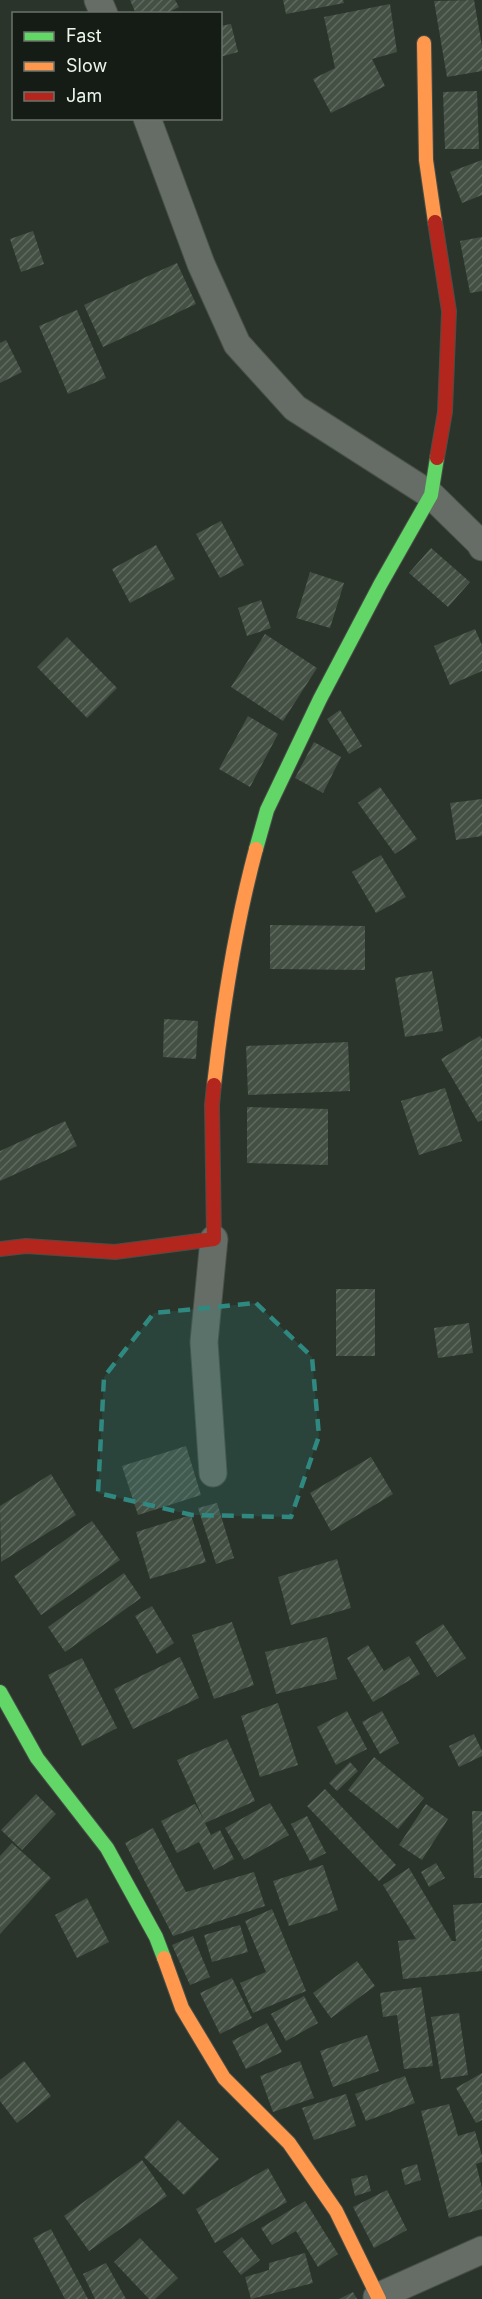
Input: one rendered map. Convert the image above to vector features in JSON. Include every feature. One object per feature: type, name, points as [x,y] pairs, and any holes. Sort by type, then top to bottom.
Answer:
[{"type":"street","points":[[213,1473],[204,1342],[214,1239],[212,1105],[224,996],[245,889],[267,810],[320,699],[431,495],[445,412],[449,311],[426,160],[424,43]]},
{"type":"street","points":[[148,120],[201,264],[237,344],[295,408],[431,495],[482,547]]},
{"type":"street","points":[[0,1249],[26,1246],[115,1252],[214,1239]]},
{"type":"street","points":[[0,1692],[37,1758],[107,1848],[156,1937],[182,2008],[224,2078],[289,2143],[336,2211],[378,2298],[482,2250]]},
{"type":"highlighted area","points":[[256,1303],[312,1357],[319,1436],[291,1517],[192,1515],[98,1493],[104,1377],[154,1313]]},
{"type":"building","points":[[130,0],[175,0],[179,7],[169,12],[135,12]]},
{"type":"building","points":[[283,0],[343,0],[344,3],[286,14]]},
{"type":"building","points":[[474,0],[482,46],[482,71],[447,77],[434,1]]},
{"type":"building","points":[[390,4],[397,52],[372,59],[385,86],[331,113],[313,79],[335,68],[324,17]]},
{"type":"building","points":[[231,24],[238,52],[222,56],[222,26]]},
{"type":"building","points":[[477,91],[479,149],[445,149],[443,92]]},
{"type":"building","points":[[482,160],[482,195],[462,203],[450,172]]},
{"type":"building","points":[[33,231],[44,264],[21,272],[10,239]]},
{"type":"building","points":[[482,237],[482,291],[470,293],[460,241]]},
{"type":"building","points":[[177,263],[196,304],[103,347],[84,305]]},
{"type":"building","points":[[77,310],[106,378],[68,394],[39,326]]},
{"type":"building","points":[[6,340],[22,372],[0,383],[0,343]]},
{"type":"building","points":[[221,521],[244,565],[220,578],[196,534]]},
{"type":"building","points":[[156,545],[175,579],[130,603],[112,569]]},
{"type":"building","points":[[431,548],[470,582],[448,607],[409,573]]},
{"type":"building","points":[[310,572],[344,583],[330,628],[296,618]]},
{"type":"building","points":[[261,600],[271,628],[247,636],[238,608]]},
{"type":"building","points":[[475,629],[482,645],[482,671],[450,685],[434,646]]},
{"type":"building","points":[[265,634],[317,668],[283,721],[231,687]]},
{"type":"building","points":[[67,637],[117,688],[87,718],[37,667]]},
{"type":"building","points":[[340,710],[362,746],[349,754],[327,719]]},
{"type":"building","points":[[248,716],[278,734],[250,787],[219,769]]},
{"type":"building","points":[[314,742],[341,757],[323,793],[295,778]]},
{"type":"building","points":[[380,787],[417,839],[395,854],[358,803]]},
{"type":"building","points":[[482,799],[482,836],[456,840],[450,803]]},
{"type":"building","points":[[381,855],[406,897],[376,913],[352,872]]},
{"type":"building","points":[[270,925],[365,926],[365,970],[270,969]]},
{"type":"building","points":[[432,971],[443,1031],[405,1037],[395,978]]},
{"type":"building","points":[[164,1019],[198,1021],[196,1059],[163,1057]]},
{"type":"building","points":[[480,1036],[482,1039],[482,1120],[478,1122],[441,1059]]},
{"type":"building","points":[[348,1042],[350,1091],[248,1095],[246,1046]]},
{"type":"building","points":[[445,1088],[462,1141],[419,1155],[401,1101]]},
{"type":"building","points":[[247,1107],[328,1109],[328,1165],[247,1163]]},
{"type":"building","points":[[65,1121],[77,1146],[0,1181],[0,1151]]},
{"type":"building","points":[[336,1289],[375,1289],[375,1356],[336,1356]]},
{"type":"building","points":[[469,1323],[473,1353],[438,1358],[434,1328]]},
{"type":"building","points":[[186,1446],[201,1495],[138,1515],[122,1466]]},
{"type":"building","points":[[371,1457],[393,1494],[331,1531],[310,1493]]},
{"type":"building","points":[[51,1474],[76,1515],[1,1562],[0,1506]]},
{"type":"building","points":[[217,1503],[234,1558],[216,1564],[198,1508]]},
{"type":"building","points":[[191,1515],[206,1562],[150,1579],[136,1532]]},
{"type":"building","points":[[92,1521],[120,1560],[41,1615],[14,1576]]},
{"type":"building","points":[[337,1559],[351,1608],[291,1625],[278,1577]]},
{"type":"building","points":[[124,1573],[141,1598],[65,1652],[48,1627]]},
{"type":"building","points":[[152,1606],[174,1643],[157,1654],[135,1616]]},
{"type":"building","points":[[232,1622],[254,1685],[214,1699],[192,1635]]},
{"type":"building","points":[[443,1624],[466,1658],[437,1677],[415,1642]]},
{"type":"building","points":[[327,1637],[337,1679],[276,1694],[265,1652]]},
{"type":"building","points":[[368,1645],[384,1671],[409,1656],[420,1674],[373,1702],[347,1658]]},
{"type":"building","points":[[180,1657],[199,1698],[133,1729],[114,1689]]},
{"type":"building","points":[[82,1658],[117,1728],[82,1746],[48,1675]]},
{"type":"building","points":[[278,1703],[298,1765],[260,1777],[241,1716]]},
{"type":"building","points":[[347,1711],[367,1749],[336,1765],[317,1727]]},
{"type":"building","points":[[382,1711],[399,1743],[380,1754],[362,1722]]},
{"type":"building","points":[[474,1734],[482,1756],[459,1767],[449,1746]]},
{"type":"building","points":[[227,1739],[255,1801],[205,1823],[211,1835],[220,1830],[234,1859],[214,1870],[199,1842],[177,1853],[161,1821],[195,1804],[204,1820],[177,1760]]},
{"type":"building","points":[[374,1757],[424,1798],[398,1829],[348,1790]]},
{"type":"building","points":[[350,1762],[358,1771],[337,1791],[329,1783]]},
{"type":"building","points":[[325,1789],[396,1865],[379,1881],[307,1806]]},
{"type":"building","points":[[36,1794],[56,1814],[22,1850],[1,1830]]},
{"type":"building","points":[[270,1803],[289,1835],[244,1860],[225,1828]]},
{"type":"building","points":[[426,1804],[448,1819],[422,1860],[399,1845]]},
{"type":"building","points":[[472,1811],[482,1811],[482,1878],[474,1878]]},
{"type":"building","points":[[307,1816],[326,1853],[310,1861],[291,1824]]},
{"type":"building","points":[[153,1828],[186,1892],[254,1872],[265,1906],[173,1936],[125,1843]]},
{"type":"building","points":[[12,1843],[51,1878],[0,1934],[0,1856]]},
{"type":"building","points":[[436,1863],[445,1878],[429,1887],[421,1872]]},
{"type":"building","points":[[323,1865],[338,1910],[289,1926],[273,1881]]},
{"type":"building","points":[[409,1868],[452,1941],[456,1941],[453,1905],[482,1903],[482,1971],[403,1979],[398,1941],[416,1939],[383,1885]]},
{"type":"building","points":[[87,1898],[109,1942],[77,1958],[55,1915]]},
{"type":"building","points":[[272,1909],[306,1991],[253,2013],[240,1983],[266,1972],[245,1921]]},
{"type":"building","points":[[240,1925],[248,1952],[212,1962],[204,1935]]},
{"type":"building","points":[[193,1936],[210,1977],[190,1985],[172,1945]]},
{"type":"building","points":[[357,1961],[375,1986],[331,2018],[313,1993]]},
{"type":"building","points":[[232,1978],[252,2018],[220,2034],[200,1993]]},
{"type":"building","points":[[421,1987],[433,2066],[404,2069],[397,2015],[383,2017],[380,1993]]},
{"type":"building","points":[[304,1996],[318,2023],[286,2041],[271,2014]]},
{"type":"building","points":[[459,2013],[468,2075],[441,2079],[431,2017]]},
{"type":"building","points":[[267,2023],[282,2052],[246,2069],[232,2041]]},
{"type":"building","points":[[367,2035],[379,2071],[333,2087],[320,2051]]},
{"type":"building","points":[[24,2061],[51,2096],[17,2123],[0,2101],[0,2080]]},
{"type":"building","points":[[300,2061],[314,2098],[273,2112],[260,2076]]},
{"type":"building","points":[[482,2073],[482,2120],[476,2123],[456,2088]]},
{"type":"building","points":[[405,2076],[415,2103],[366,2121],[355,2094]]},
{"type":"building","points":[[346,2094],[356,2126],[314,2140],[302,2108]]},
{"type":"building","points":[[449,2104],[458,2136],[475,2131],[482,2156],[482,2162],[476,2164],[482,2188],[482,2209],[449,2218],[421,2111]]},
{"type":"building","points":[[178,2120],[219,2159],[184,2195],[144,2157]]},
{"type":"building","points":[[142,2160],[167,2196],[89,2251],[64,2216]]},
{"type":"building","points":[[417,2164],[421,2180],[405,2185],[401,2169]]},
{"type":"building","points":[[268,2168],[287,2202],[215,2243],[196,2209]]},
{"type":"building","points":[[367,2175],[371,2191],[355,2196],[351,2179]]},
{"type":"building","points":[[387,2190],[407,2230],[374,2248],[353,2207]]},
{"type":"building","points":[[305,2201],[338,2254],[318,2267],[296,2231],[272,2245],[261,2228]]},
{"type":"building","points":[[51,2229],[88,2299],[65,2299],[33,2238]]},
{"type":"building","points":[[242,2237],[260,2260],[241,2275],[223,2252]]},
{"type":"building","points":[[140,2238],[178,2278],[155,2299],[149,2299],[114,2262]]},
{"type":"building","points":[[305,2253],[313,2283],[251,2299],[245,2277],[269,2270],[269,2263]]},
{"type":"building","points":[[106,2263],[126,2299],[95,2299],[83,2274]]},
{"type":"building","points":[[353,2292],[357,2299],[339,2299]]},
{"type":"traffic: fast","points":[[256,849],[267,810],[320,699],[431,495],[437,458]]},
{"type":"traffic: fast","points":[[0,1692],[37,1758],[107,1848],[156,1937],[164,1958]]},
{"type":"traffic: slow","points":[[424,43],[426,160],[435,222]]},
{"type":"traffic: slow","points":[[214,1085],[230,966],[256,849]]},
{"type":"traffic: slow","points":[[164,1958],[182,2008],[224,2078],[289,2143],[336,2211],[379,2299]]},
{"type":"traffic: jam","points":[[435,222],[449,311],[445,412],[437,458]]},
{"type":"traffic: jam","points":[[0,1249],[26,1246],[115,1252],[214,1239],[212,1105],[214,1085]]}]
